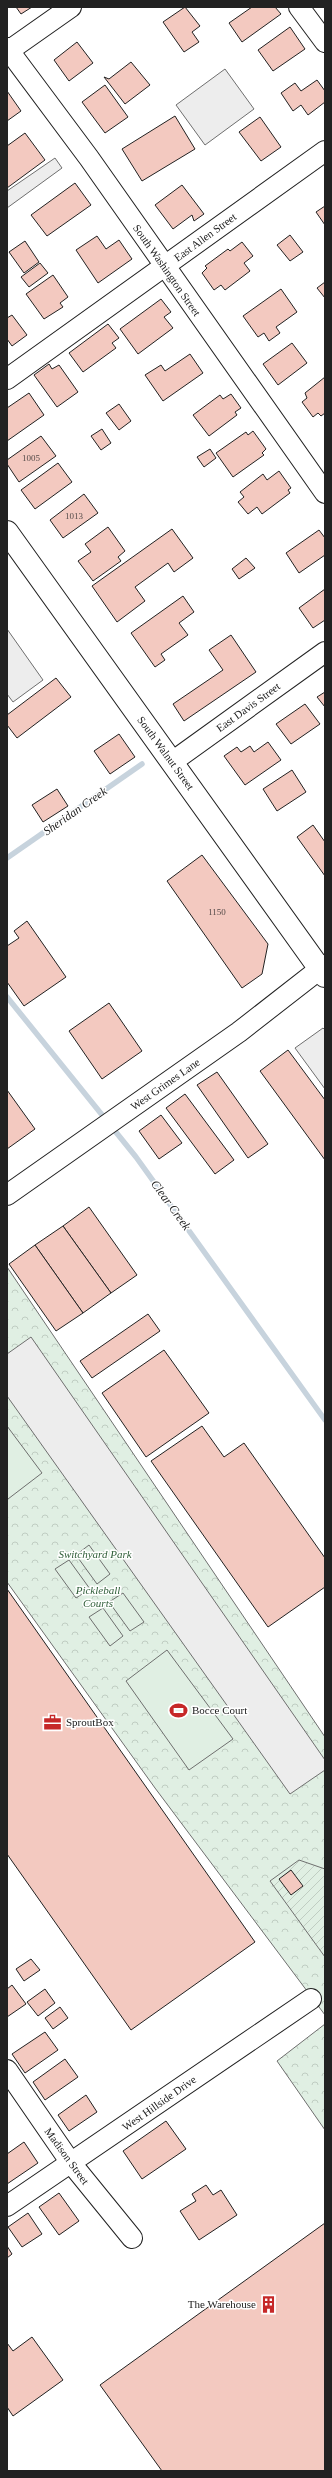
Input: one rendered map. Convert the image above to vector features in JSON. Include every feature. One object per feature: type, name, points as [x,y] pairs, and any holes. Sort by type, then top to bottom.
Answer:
[{"type":"main road","name":"South Walnut Street","points":[[7,532],[323,970]]},
{"type":"street","points":[[8,50],[71,7]]},
{"type":"street","points":[[299,7],[325,42]]},
{"type":"street","name":"South Washington Street","points":[[8,50],[89,158],[325,493]]},
{"type":"street","name":"East Allen Street","points":[[7,379],[325,151]]},
{"type":"street","name":"East Davis Street","points":[[172,762],[325,652]]},
{"type":"street","name":"West Grimes Lane","points":[[7,1195],[239,1032],[323,970]]},
{"type":"street","name":"West Hillside Drive","points":[[7,2206],[311,1999]]},
{"type":"street","name":"Madison Street","points":[[7,2070],[71,2163],[132,2238]]},
{"type":"green space","name":"Switchyard Park","points":[[7,1267],[325,1737],[325,2015],[155,1788],[7,1582]]},
{"type":"green space","points":[[7,1426],[42,1473],[8,1499],[7,1498]]},
{"type":"green space","points":[[89,1545],[110,1574],[97,1584],[76,1555]]},
{"type":"green space","points":[[69,1560],[90,1589],[76,1598],[55,1569]]},
{"type":"green space","points":[[123,1593],[144,1622],[130,1631],[109,1602]]},
{"type":"green space","points":[[103,1608],[123,1636],[110,1646],[89,1617]]},
{"type":"green space","name":"Bocce Court","points":[[167,1650],[233,1739],[189,1770],[126,1681]]},
{"type":"green space","points":[[299,1860],[325,1869],[325,1957],[270,1881]]},
{"type":"green space","points":[[325,2024],[325,2130],[277,2061]]},
{"type":"shaded area","points":[[225,69],[254,109],[205,145],[176,105]]},
{"type":"shaded area","points":[[55,158],[62,168],[7,208],[7,191]]},
{"type":"shaded area","points":[[7,629],[43,680],[13,702],[7,694]]},
{"type":"shaded area","points":[[323,1028],[325,1030],[325,1089],[295,1048]]},
{"type":"shaded area","points":[[31,1337],[325,1760],[325,1770],[290,1794],[7,1396],[7,1354]]},
{"type":"building","points":[[16,7],[32,7],[21,14]]},
{"type":"building","points":[[185,7],[200,26],[192,32],[199,42],[184,52],[163,22]]},
{"type":"building","points":[[252,7],[275,7],[281,14],[242,42],[229,23]]},
{"type":"building","points":[[290,27],[305,49],[273,71],[258,50]]},
{"type":"building","points":[[77,42],[93,63],[69,81],[54,60]]},
{"type":"building","points":[[131,62],[150,85],[125,104],[104,77],[109,79]]},
{"type":"building","points":[[317,80],[325,91],[325,102],[308,115],[301,105],[293,111],[281,93],[295,83],[301,91]]},
{"type":"building","points":[[105,85],[128,117],[105,133],[82,102]]},
{"type":"building","points":[[7,91],[21,111],[7,121]]},
{"type":"building","points":[[175,116],[195,149],[142,181],[122,149]]},
{"type":"building","points":[[260,117],[281,147],[261,161],[239,132]]},
{"type":"building","points":[[25,133],[45,160],[7,188],[7,146]]},
{"type":"building","points":[[75,183],[91,205],[47,236],[31,215]]},
{"type":"building","points":[[182,185],[204,214],[194,221],[192,215],[173,229],[155,205]]},
{"type":"building","points":[[325,206],[325,225],[316,212]]},
{"type":"building","points":[[290,235],[303,252],[290,261],[277,245]]},
{"type":"building","points":[[97,236],[106,249],[119,240],[132,259],[98,283],[76,250]]},
{"type":"building","points":[[25,241],[39,262],[24,273],[9,252]]},
{"type":"building","points":[[242,242],[253,256],[244,263],[250,271],[225,290],[221,285],[214,290],[202,273],[207,268],[205,266],[228,249],[230,251]]},
{"type":"building","points":[[40,263],[48,273],[29,287],[21,277]]},
{"type":"building","points":[[53,275],[68,297],[60,303],[63,307],[44,319],[26,294]]},
{"type":"building","points":[[325,282],[325,298],[317,288]]},
{"type":"building","points":[[281,289],[297,312],[276,327],[280,333],[269,341],[264,333],[258,337],[243,316]]},
{"type":"building","points":[[161,299],[171,312],[164,317],[173,328],[138,354],[120,329]]},
{"type":"building","points":[[12,315],[27,335],[12,346],[7,339],[7,318]]},
{"type":"building","points":[[108,324],[119,338],[112,343],[116,348],[83,372],[69,353]]},
{"type":"building","points":[[292,343],[307,363],[278,385],[263,364]]},
{"type":"building","points":[[190,354],[203,373],[163,401],[145,375],[161,365],[165,371]]},
{"type":"building","points":[[49,364],[52,369],[59,365],[78,392],[57,407],[34,375]]},
{"type":"building","points":[[325,377],[325,413],[321,416],[318,413],[313,417],[302,402],[307,398],[305,393]]},
{"type":"building","points":[[29,393],[44,415],[7,441],[7,408]]},
{"type":"building","points":[[231,394],[241,408],[235,412],[237,415],[209,436],[193,415],[220,395],[223,399]]},
{"type":"building","points":[[119,404],[131,421],[119,430],[106,413]]},
{"type":"building","points":[[102,429],[111,443],[101,450],[91,436]]},
{"type":"building","points":[[253,431],[266,449],[262,453],[264,455],[233,477],[216,453],[246,432],[248,435]]},
{"type":"building","points":[[41,436],[56,456],[19,482],[7,464],[7,460]]},
{"type":"building","points":[[210,449],[216,458],[204,467],[197,457]]},
{"type":"building","points":[[58,463],[72,482],[35,509],[21,490]]},
{"type":"building","points":[[279,471],[291,488],[288,490],[290,493],[262,514],[257,507],[248,514],[238,502],[244,497],[240,492],[263,474],[267,480]]},
{"type":"building","points":[[84,494],[98,513],[63,538],[50,520]]},
{"type":"building","points":[[108,527],[125,551],[118,557],[121,561],[93,581],[78,561],[91,552],[85,544]]},
{"type":"building","points":[[172,529],[193,558],[174,572],[168,563],[135,587],[145,601],[117,622],[92,586]]},
{"type":"building","points":[[319,530],[325,538],[325,555],[299,573],[286,553]]},
{"type":"building","points":[[246,558],[255,568],[239,579],[232,569]]},
{"type":"building","points":[[325,589],[325,620],[313,628],[299,608]]},
{"type":"building","points":[[183,596],[194,612],[179,623],[188,635],[161,654],[165,660],[155,667],[131,633]]},
{"type":"building","points":[[231,635],[256,672],[184,721],[173,704],[223,670],[209,650]]},
{"type":"building","points":[[56,678],[71,697],[17,738],[7,725],[7,715]]},
{"type":"building","points":[[325,692],[325,707],[317,697]]},
{"type":"building","points":[[305,704],[320,724],[291,744],[276,724]]},
{"type":"building","points":[[119,734],[135,757],[110,774],[94,751]]},
{"type":"building","points":[[268,742],[281,760],[245,785],[224,756],[237,747],[241,752],[250,746],[254,752]]},
{"type":"building","points":[[292,770],[306,792],[277,811],[263,789]]},
{"type":"building","points":[[57,789],[68,806],[43,822],[32,805]]},
{"type":"building","points":[[313,825],[325,842],[325,876],[297,837]]},
{"type":"building","points":[[202,855],[268,944],[262,974],[242,988],[167,881]]},
{"type":"building","points":[[27,921],[66,977],[24,1006],[7,982],[7,946],[19,938],[14,931]]},
{"type":"building","points":[[109,1003],[142,1051],[102,1079],[69,1031]]},
{"type":"building","points":[[288,1050],[325,1100],[325,1160],[260,1071]]},
{"type":"building","points":[[217,1072],[268,1144],[248,1158],[197,1085]]},
{"type":"building","points":[[7,1090],[35,1129],[7,1149]]},
{"type":"building","points":[[185,1094],[234,1160],[215,1174],[166,1108]]},
{"type":"building","points":[[161,1115],[182,1143],[159,1159],[139,1131]]},
{"type":"building","points":[[89,1207],[137,1275],[111,1293],[63,1226]]},
{"type":"building","points":[[63,1226],[111,1293],[83,1313],[35,1245]]},
{"type":"building","points":[[35,1245],[83,1313],[56,1331],[9,1264]]},
{"type":"building","points":[[148,1314],[160,1331],[92,1378],[80,1361]]},
{"type":"building","points":[[164,1350],[209,1413],[146,1457],[102,1393]]},
{"type":"building","points":[[202,1426],[224,1457],[244,1443],[325,1558],[325,1587],[268,1627],[151,1461]]},
{"type":"building","name":"SproutBox","points":[[7,1589],[255,1942],[131,2030],[7,1854]]},
{"type":"building","points":[[291,1870],[303,1886],[291,1895],[279,1879]]},
{"type":"building","points":[[31,1959],[40,1970],[24,1981],[16,1969]]},
{"type":"building","points":[[12,1985],[26,2004],[7,2017],[7,1989]]},
{"type":"building","points":[[45,1989],[55,2003],[38,2016],[27,2002]]},
{"type":"building","points":[[60,2007],[68,2018],[53,2029],[45,2018]]},
{"type":"building","points":[[45,2032],[58,2050],[25,2073],[12,2054]]},
{"type":"building","points":[[65,2059],[78,2077],[45,2100],[33,2082]]},
{"type":"building","points":[[86,2095],[97,2112],[69,2131],[58,2115]]},
{"type":"building","points":[[166,2121],[186,2149],[142,2179],[123,2151]]},
{"type":"building","points":[[24,2142],[38,2163],[7,2184],[7,2154]]},
{"type":"building","points":[[206,2185],[213,2195],[221,2190],[237,2215],[199,2240],[180,2211],[196,2201],[192,2194]]},
{"type":"building","points":[[59,2193],[79,2221],[59,2235],[39,2207]]},
{"type":"building","points":[[28,2213],[42,2234],[22,2247],[8,2227]]},
{"type":"building","name":"The Warehouse","points":[[325,2223],[325,2471],[162,2471],[100,2385]]},
{"type":"building","points":[[7,2246],[12,2254],[7,2258]]},
{"type":"building","points":[[32,2337],[63,2380],[13,2416],[7,2407],[7,2343],[13,2351]]},
{"type":"waterway","name":"Sheridan Creek","points":[[7,858],[142,764]]},
{"type":"waterway","name":"Clear Creek","points":[[7,997],[136,1157],[325,1420]]},
{"type":"place","name":"Bocce Court","points":[[179,1710]]},
{"type":"place","name":"SproutBox","points":[[53,1722]]},
{"type":"place","name":"The Warehouse","points":[[269,2304]]},
{"type":"park label","name":"Pickleball Courts","points":[[98,1596]]}]
